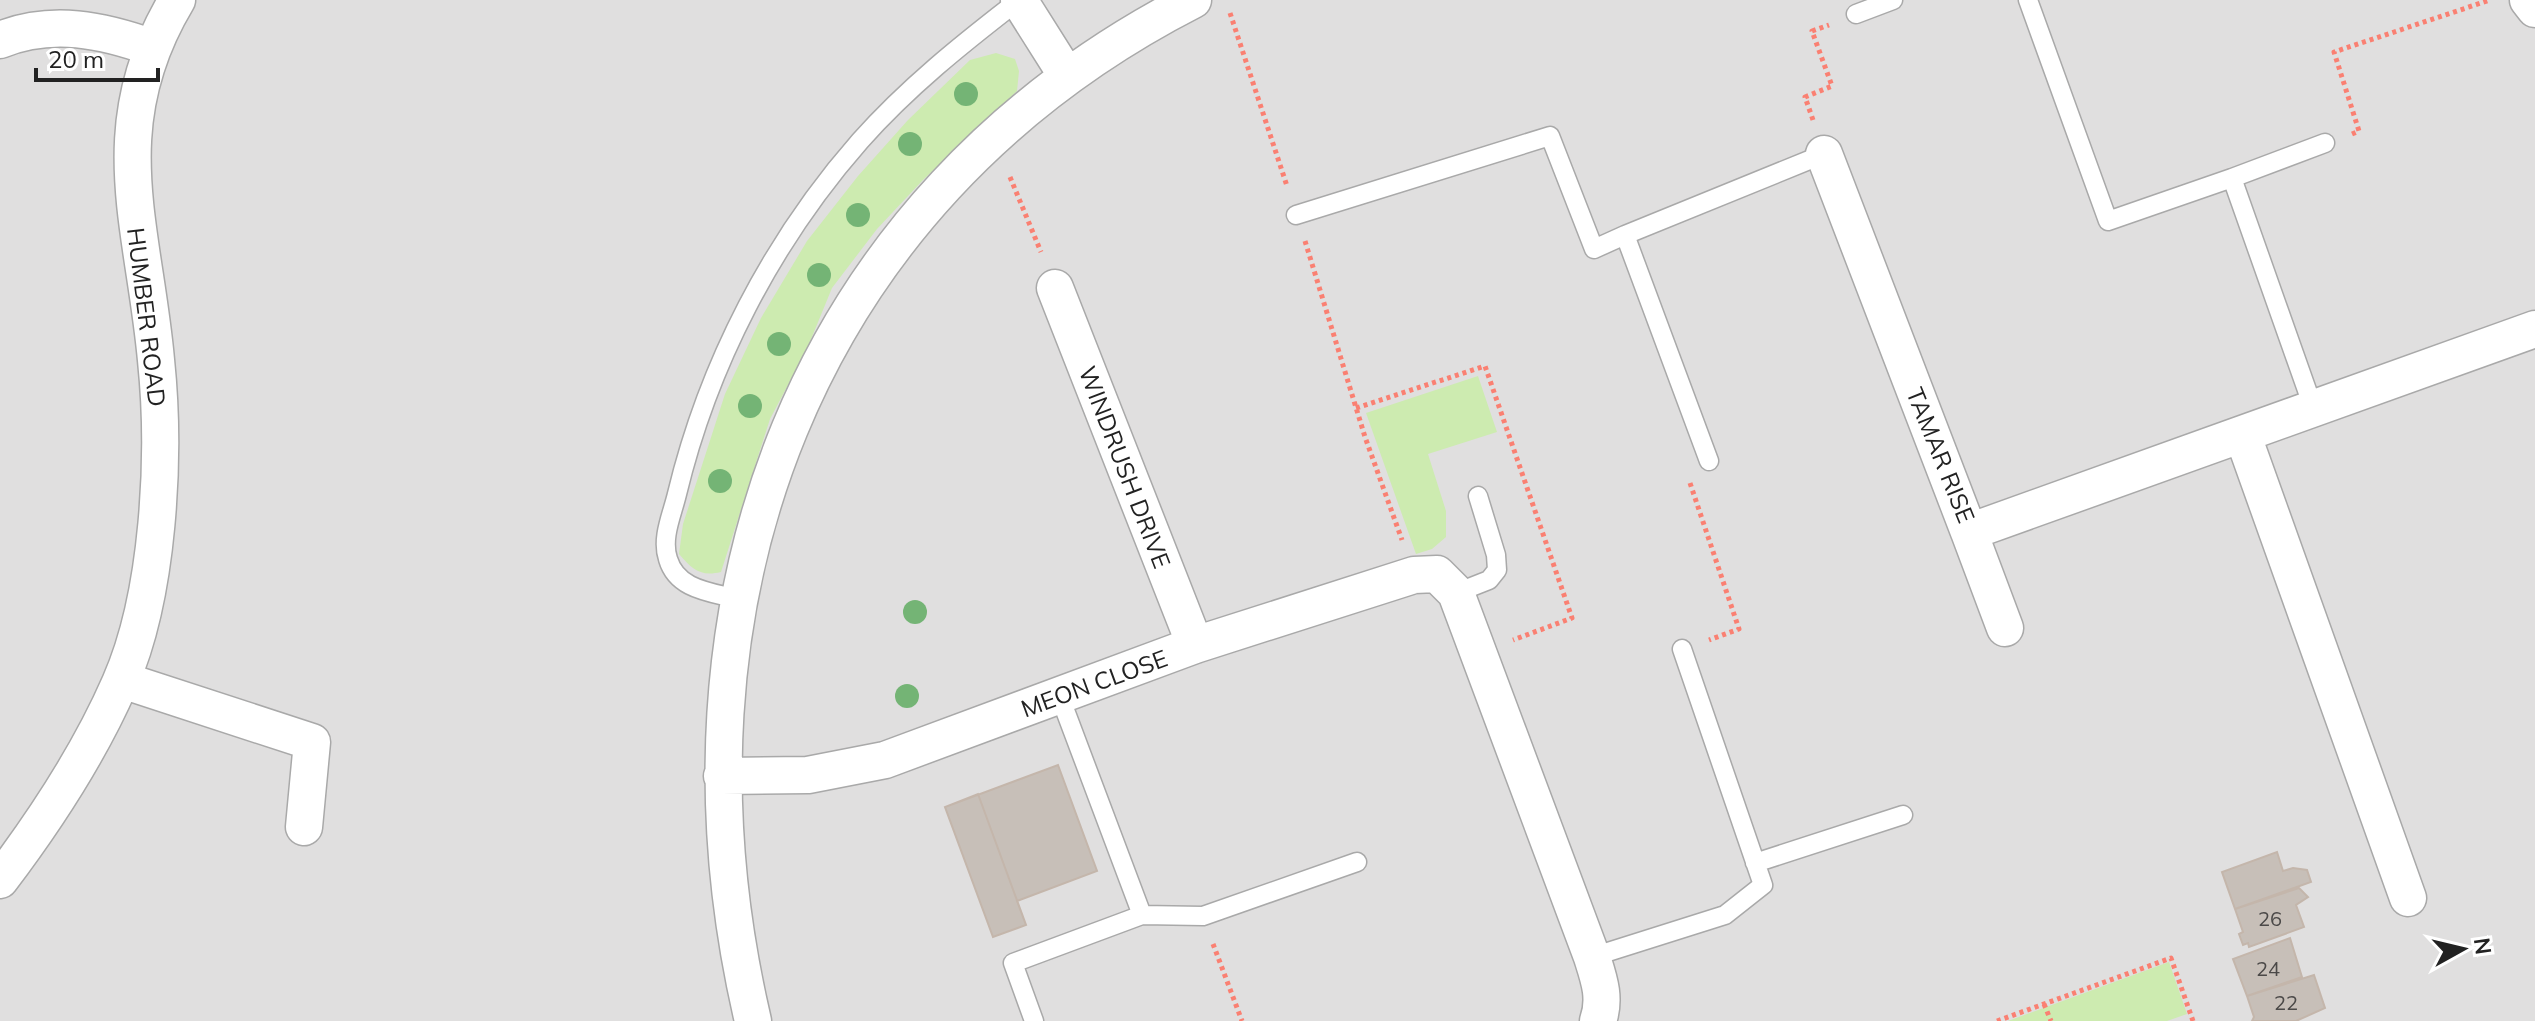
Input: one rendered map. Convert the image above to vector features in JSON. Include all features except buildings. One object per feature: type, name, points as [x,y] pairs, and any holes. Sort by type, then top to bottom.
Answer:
[{"type":"street","name":"HUMBER ROAD","points":[[0,880],[68,784],[122,680],[149,568],[159,500],[161,432],[156,358],[134,218],[131,160],[143,78],[153,48],[177,0]]},
{"type":"street","points":[[1019,0],[1067,76]]},
{"type":"street","points":[[753,1021],[738,955],[726,868],[722,776],[728,662],[737,599],[783,449],[826,350],[868,279],[932,198],[993,135],[1067,76],[1141,27],[1193,0]]},
{"type":"street","points":[[2528,0],[2535,9]]},
{"type":"street","points":[[0,40],[46,29],[76,29],[108,32],[153,48]]},
{"type":"street","name":"TAMAR RISE","points":[[1824,154],[1969,532],[2535,329]]},
{"type":"street","name":"WINDRUSH DRIVE","points":[[1055,288],[1195,645]]},
{"type":"street","points":[[2243,436],[2408,898]]},
{"type":"street","points":[[1969,532],[2005,628]]},
{"type":"street","points":[[1414,575],[1437,574],[1456,593],[1592,957],[1602,988],[1598,1021]]},
{"type":"street","name":"MEON CLOSE","points":[[722,776],[808,775],[885,760],[1195,645],[1414,575]]},
{"type":"street","points":[[122,680],[312,742],[304,827]]},
{"type":"lane","points":[[737,599],[695,588],[679,579],[668,561],[665,543],[687,453],[722,359],[763,277],[811,201],[924,74],[1019,0]]},
{"type":"lane","points":[[1856,14],[1893,0]]},
{"type":"lane","points":[[2028,0],[2108,221],[2325,143]]},
{"type":"lane","points":[[1296,215],[1550,136],[1594,249],[1824,154]]},
{"type":"lane","points":[[2232,178],[2314,410]]},
{"type":"lane","points":[[1625,235],[1709,461]]},
{"type":"lane","points":[[1456,593],[1489,580],[1497,570],[1496,555],[1478,496]]},
{"type":"lane","points":[[1592,957],[1725,915],[1763,885],[1682,649]]},
{"type":"lane","points":[[1060,697],[1142,915]]},
{"type":"lane","points":[[1755,863],[1903,815]]},
{"type":"lane","points":[[1034,1021],[1013,963],[1142,915],[1203,916],[1357,862]]},
{"type":"path","points":[[1225,0],[1365,437],[1414,575]]},
{"type":"path","points":[[2325,143],[2359,131],[2334,52],[2490,0]]},
{"type":"path","points":[[1824,154],[1805,97],[1832,86],[1812,31],[1856,14]]},
{"type":"path","points":[[993,135],[1055,288]]},
{"type":"path","points":[[1682,649],[1739,629],[1686,470],[1709,461]]},
{"type":"path","points":[[1203,916],[1242,1021]]},
{"type":"path","points":[[1997,1021],[2171,958],[2193,1021]]},
{"type":"path","points":[[2044,1004],[2051,1021]]},
{"type":"shaded area","points":[[0,0],[2535,0],[2535,1021],[0,1021]],"holes":[[[1058,765],[1097,871],[1017,901],[1025,925],[993,937],[945,807]]]},
{"type":"green space","points":[[996,53],[1015,59],[1019,71],[1017,91],[923,180],[877,229],[832,288],[807,349],[770,419],[721,572],[697,570],[679,554],[683,524],[725,394],[761,318],[807,241],[858,176],[908,120],[970,60]]},
{"type":"green space","points":[[1478,376],[1497,432],[1428,454],[1446,511],[1446,537],[1432,549],[1416,554],[1366,413]]},
{"type":"green space","points":[[2169,962],[2187,1014],[2167,1021],[2008,1021]]}]
